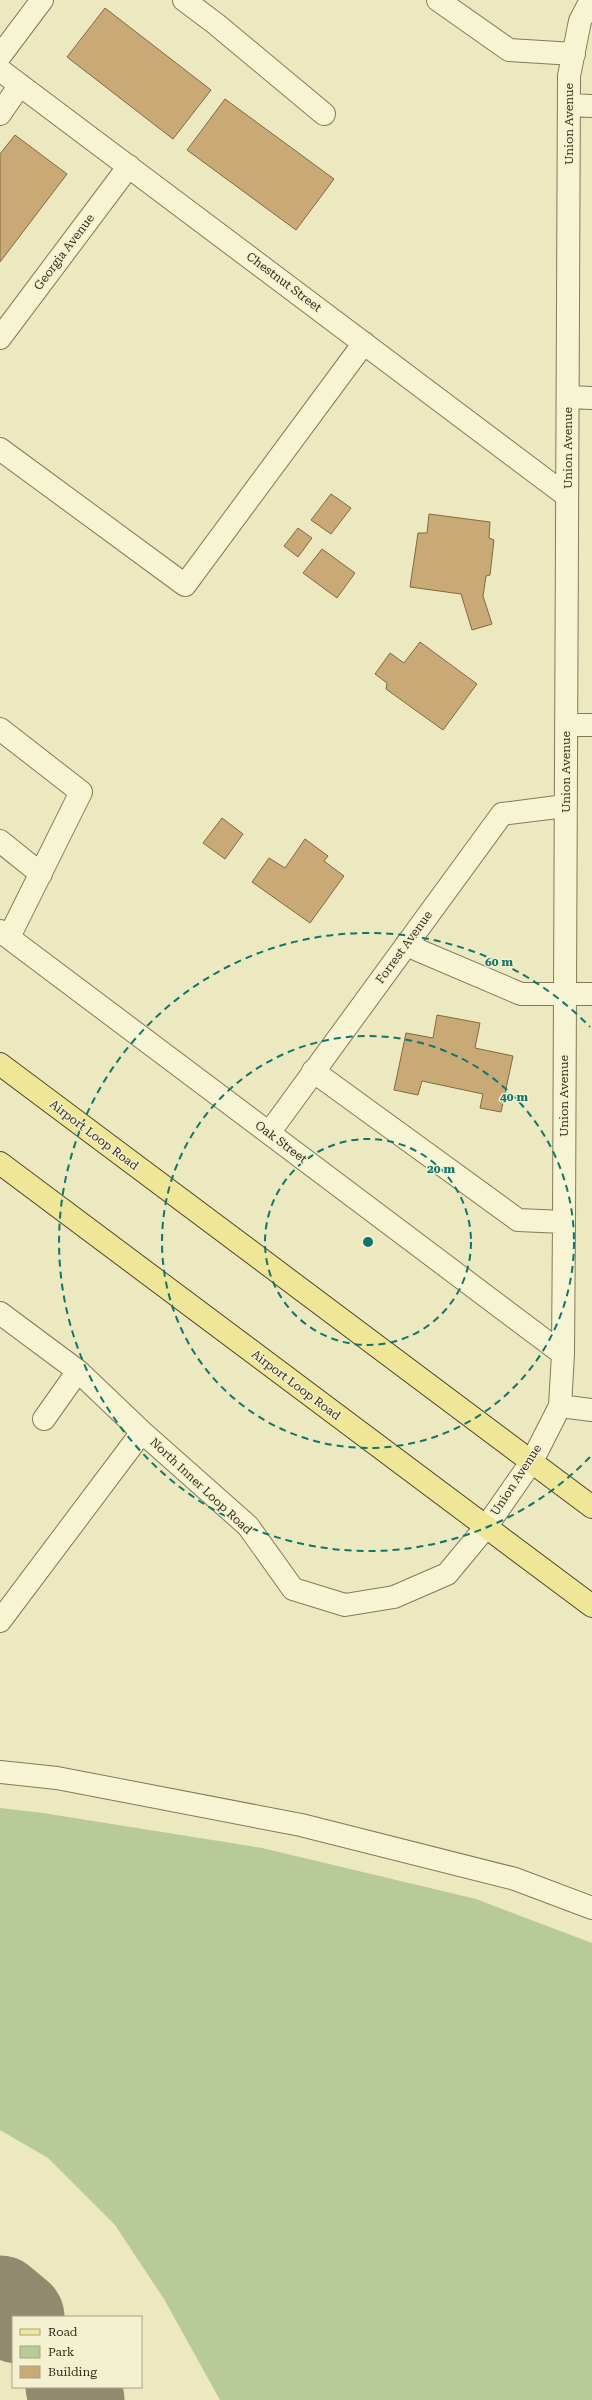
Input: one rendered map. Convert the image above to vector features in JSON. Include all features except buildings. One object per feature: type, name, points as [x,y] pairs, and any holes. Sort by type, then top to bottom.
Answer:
[{"type":"main road","name":"Airport Loop Road","points":[[0,1064],[592,1507]]},
{"type":"main road","name":"Airport Loop Road","points":[[0,1163],[592,1606]]},
{"type":"street","points":[[0,56],[42,0]]},
{"type":"street","points":[[184,0],[216,24],[324,114]]},
{"type":"street","points":[[438,0],[509,50],[574,54]]},
{"type":"street","name":"Union Avenue","points":[[486,1526],[532,1462],[560,1406],[563,1354],[564,1222],[569,76],[580,21],[591,0]]},
{"type":"street","name":"Chestnut Street","points":[[0,70],[567,496]]},
{"type":"street","points":[[0,114],[20,85]]},
{"type":"street","points":[[569,105],[592,106]]},
{"type":"street","name":"Georgia Avenue","points":[[0,338],[129,166]]},
{"type":"street","points":[[0,449],[185,585],[364,343]]},
{"type":"street","points":[[568,397],[592,398]]},
{"type":"street","points":[[566,724],[592,725]]},
{"type":"street","points":[[0,729],[81,792],[41,874],[4,934]]},
{"type":"street","name":"Forrest Avenue","points":[[268,1133],[502,814],[566,806]]},
{"type":"street","points":[[0,841],[41,874]]},
{"type":"street","name":"Oak Street","points":[[4,934],[563,1354]]},
{"type":"street","points":[[406,945],[521,994],[592,994]]},
{"type":"street","points":[[313,1071],[518,1220],[564,1222]]},
{"type":"street","name":"North Inner Loop Road","points":[[0,1313],[78,1371],[142,1432],[248,1526],[293,1589],[345,1605],[394,1597],[447,1574],[486,1526]]},
{"type":"street","points":[[44,1419],[78,1371]]},
{"type":"street","points":[[560,1406],[592,1410]]},
{"type":"street","points":[[0,1621],[142,1432]]},
{"type":"street","points":[[0,1772],[57,1778],[301,1825],[515,1879],[592,1908]]},
{"type":"green space","points":[[0,1808],[43,1813],[262,1848],[476,1899],[592,1943],[592,2400],[220,2400],[164,2299],[115,2225],[48,2158],[0,2130]]},
{"type":"taxiway","points":[[0,2302],[17,2316]]},
{"type":"taxiway","points":[[72,2388],[78,2400]]}]
